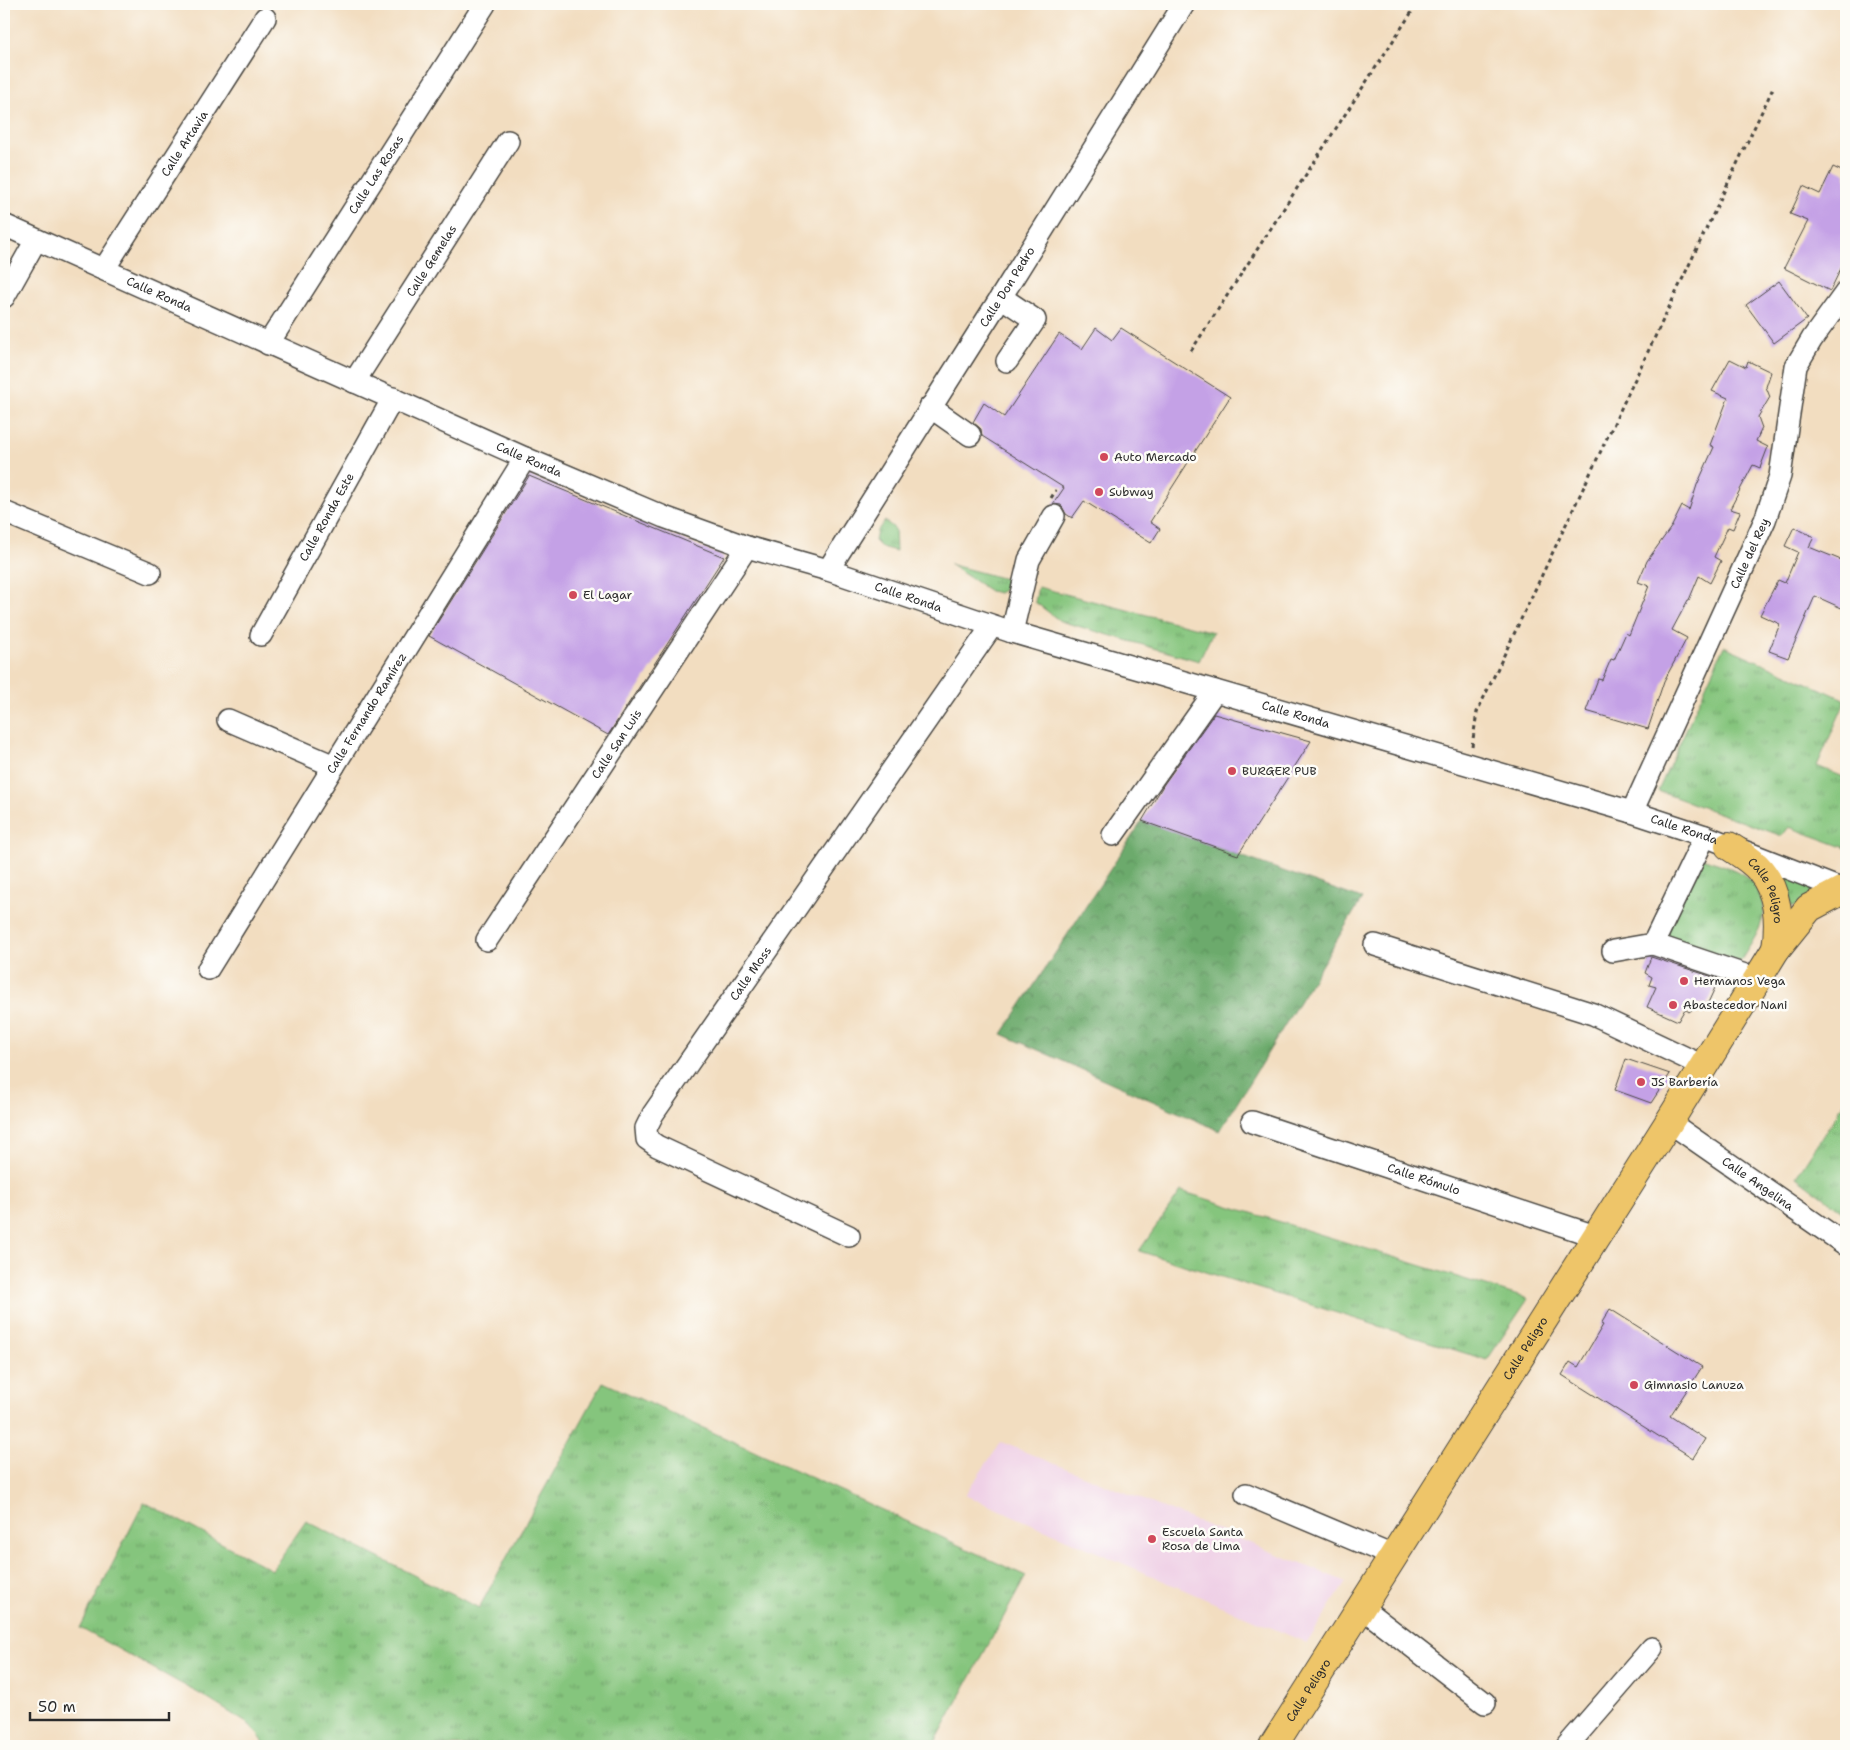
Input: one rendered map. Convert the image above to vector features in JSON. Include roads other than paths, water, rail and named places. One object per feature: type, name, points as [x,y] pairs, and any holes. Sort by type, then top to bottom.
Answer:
[{"type":"main road","name":"Calle Peligro","points":[[1717,841],[1759,869],[1775,897],[1779,914],[1776,949]]},
{"type":"main road","name":"Calle Peligro","points":[[1273,1746],[1669,1122],[1776,949],[1809,908],[1845,891]]},
{"type":"street","name":"Calle Las Rosas","points":[[268,344],[485,4]]},
{"type":"street","name":"Calle Don Pedro","points":[[828,570],[1184,4]]},
{"type":"street","name":"Calle Artavia","points":[[104,269],[265,18]]},
{"type":"street","name":"Calle Gemelas","points":[[354,382],[508,141]]},
{"type":"street","name":"Calle Ronda","points":[[4,225],[525,458],[664,517],[747,548],[828,570],[1012,632],[1632,812],[1717,841],[1845,891]]},
{"type":"street","points":[[4,297],[36,240]]},
{"type":"street","name":"Calle del Rey","points":[[1632,812],[1765,520],[1780,476],[1796,366],[1812,339],[1846,292]]},
{"type":"street","points":[[1001,297],[1035,320],[1007,361]]},
{"type":"street","name":"Calle Ronda Este","points":[[261,635],[393,398]]},
{"type":"street","points":[[930,408],[970,435]]},
{"type":"street","name":"Calle Fernando Ramírez","points":[[208,969],[525,458]]},
{"type":"street","points":[[4,512],[150,573]]},
{"type":"street","points":[[1012,632],[1029,560],[1054,516]]},
{"type":"street","name":"Calle San Luis","points":[[487,940],[747,548]]},
{"type":"street","name":"Calle Moss","points":[[849,1236],[657,1146],[647,1139],[646,1128],[653,1114],[992,626]]},
{"type":"street","points":[[1113,835],[1215,691]]},
{"type":"street","points":[[228,720],[334,766]]},
{"type":"street","points":[[1653,944],[1717,841]]},
{"type":"street","points":[[1613,951],[1653,944],[1757,979]]},
{"type":"street","points":[[1375,945],[1593,1014],[1703,1066]]},
{"type":"street","name":"Calle Rómulo","points":[[1252,1122],[1595,1236]]},
{"type":"street","name":"Calle Angelina","points":[[1669,1122],[1846,1245]]},
{"type":"street","points":[[1246,1494],[1393,1556]]},
{"type":"street","points":[[1361,1607],[1485,1703]]},
{"type":"street","points":[[1567,1746],[1652,1648]]},
{"type":"place","name":"Auto Mercado","points":[[1104,457]]},
{"type":"place","name":"Subway","points":[[1099,492]]},
{"type":"place","name":"El Lagar","points":[[573,595]]},
{"type":"place","name":"BURGER PUB","points":[[1232,771]]},
{"type":"place","name":"Hermanos Vega","points":[[1684,981]]},
{"type":"place","name":"Abastecedor Nani","points":[[1673,1005]]},
{"type":"place","name":"JS Barbería","points":[[1641,1082]]},
{"type":"place","name":"Gimnasio Lanuza","points":[[1634,1385]]},
{"type":"place","name":"Escuela Santa Rosa de Lima","points":[[1152,1539]]}]
